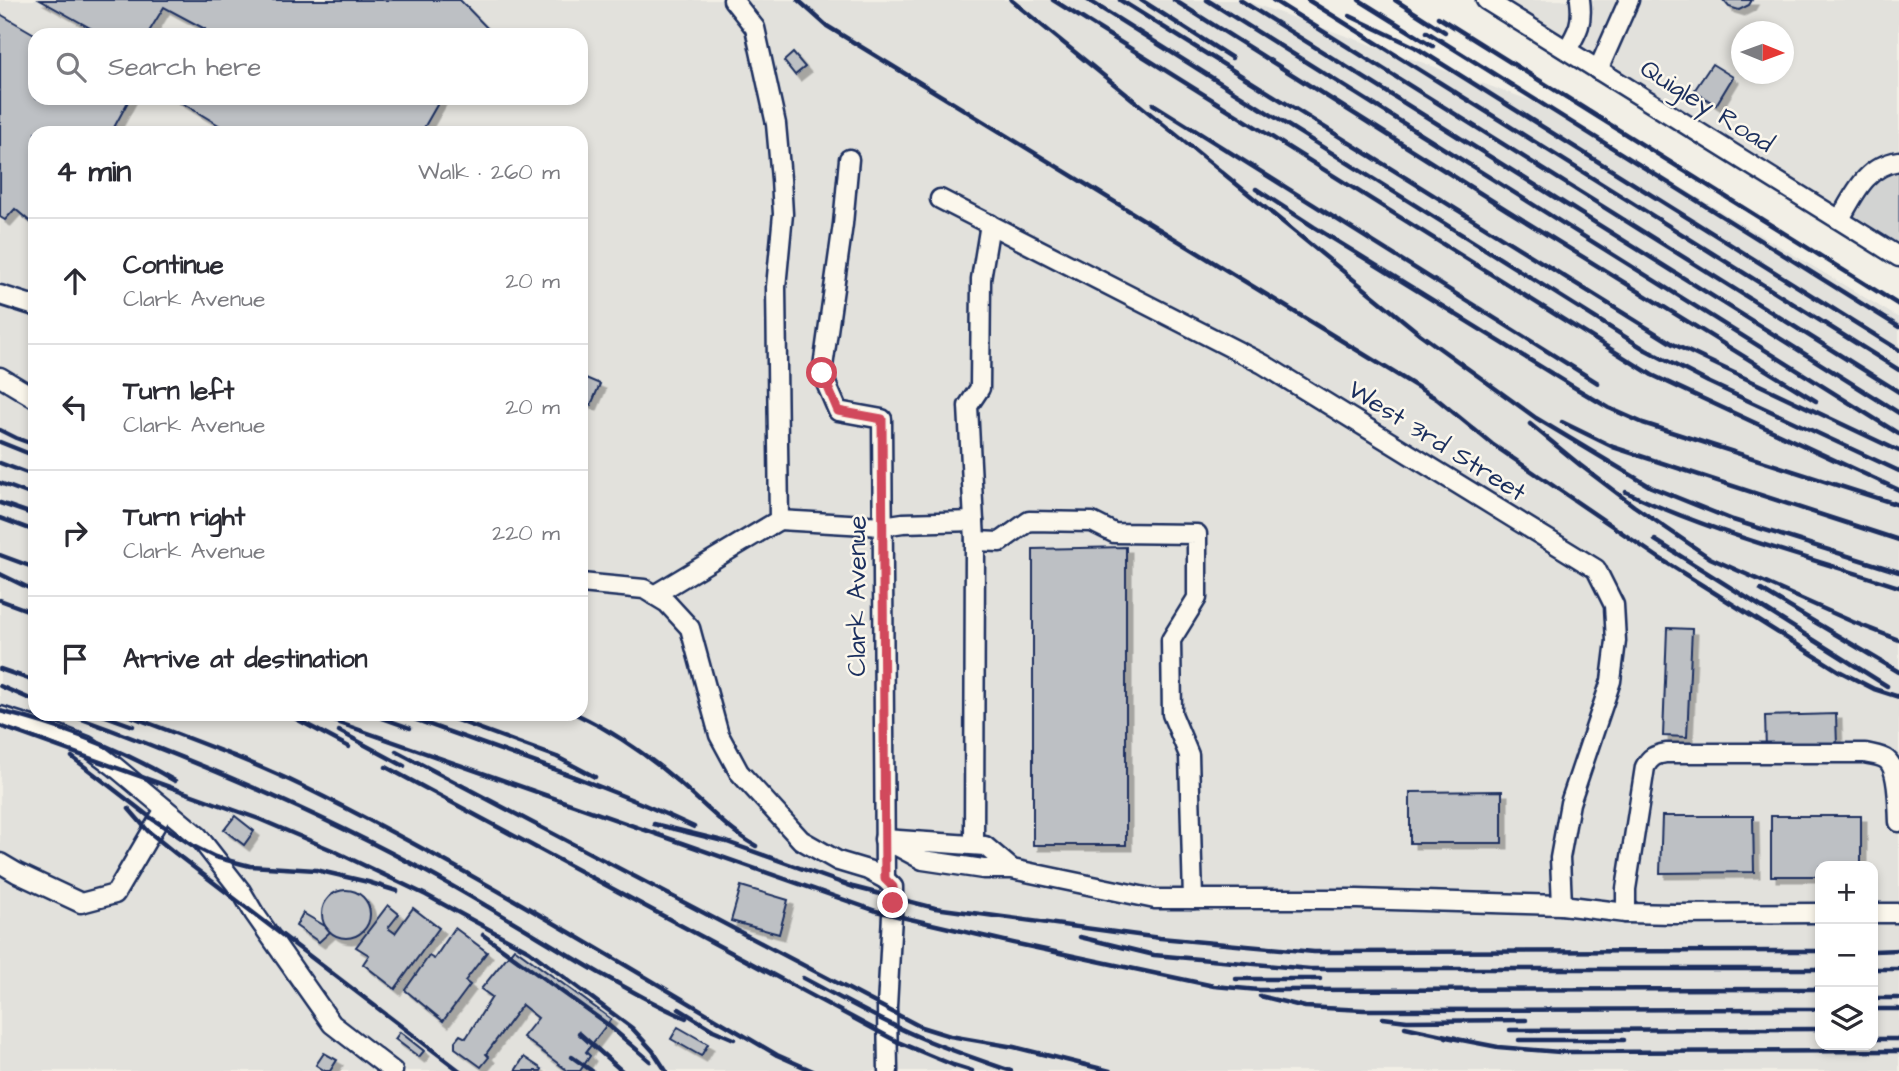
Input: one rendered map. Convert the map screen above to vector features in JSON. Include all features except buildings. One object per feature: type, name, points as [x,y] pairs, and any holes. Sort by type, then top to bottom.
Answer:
[{"type":"street","points":[[733,0],[755,28],[775,124],[781,179],[783,214],[776,286],[779,520]]},
{"type":"street","name":"Quigley Road","points":[[1486,0],[1899,257]]},
{"type":"street","points":[[1567,50],[1580,27],[1580,0]]},
{"type":"street","points":[[1598,69],[1629,0]]},
{"type":"street","name":"Clark Avenue","points":[[849,159],[843,224],[822,373],[838,411],[882,419],[884,839],[885,879],[893,887],[887,1007],[888,1071]]},
{"type":"street","points":[[1840,219],[1871,172],[1886,163],[1899,161]]},
{"type":"street","name":"West 3rd Street","points":[[940,199],[1263,364],[1596,569],[1614,605],[1616,641],[1611,681],[1570,803],[1560,858],[1562,905]]},
{"type":"street","points":[[974,845],[975,541],[968,406],[980,388],[981,279],[990,224]]},
{"type":"street","points":[[0,295],[28,304]]},
{"type":"street","points":[[0,377],[28,394]]},
{"type":"street","points":[[654,595],[779,520],[883,526],[974,521]]},
{"type":"street","points":[[975,541],[1000,541],[1029,521],[1092,522],[1114,533],[1197,534],[1197,598],[1171,640],[1172,714],[1189,755],[1193,899]]},
{"type":"street","points":[[588,584],[644,589],[667,603],[690,628],[719,734],[739,772],[801,839],[838,861],[868,870],[885,879]]},
{"type":"street","points":[[0,716],[86,746],[198,836],[240,891],[332,1024],[393,1071]]},
{"type":"street","points":[[1626,913],[1626,889],[1645,767],[1650,758],[1658,754],[1879,755],[1890,762],[1895,773],[1899,822]]},
{"type":"street","points":[[0,863],[81,903],[115,894],[165,809]]},
{"type":"street","points":[[884,839],[985,846],[1012,869]]},
{"type":"street","points":[[884,839],[923,860],[982,869],[1012,869],[1155,900],[1357,899],[1562,905],[1626,913],[1815,913]]},
{"type":"street","points":[[1878,913],[1899,913]]},
{"type":"shaded area","points":[[0,0],[1243,0],[1544,105],[1899,318],[1899,1071],[0,1071]]},
{"type":"shaded area","points":[[1486,0],[1899,0],[1899,161],[1840,219]]},
{"type":"shaded area","points":[[1899,161],[1899,257],[1840,219],[1858,188]]},
{"type":"railway","points":[[798,0],[827,26],[1437,399],[1492,444],[1659,558],[1839,671],[1874,689],[1899,697]]},
{"type":"railway","points":[[1011,0],[1420,334],[1536,418],[1651,487],[1733,520],[1899,572]]},
{"type":"railway","points":[[1053,0],[1652,375],[1899,490]]},
{"type":"railway","points":[[1088,0],[1646,350],[1708,382],[1899,471]]},
{"type":"railway","points":[[1120,0],[1673,344],[1899,451]]},
{"type":"railway","points":[[1141,0],[1232,58]]},
{"type":"railway","points":[[1174,0],[1816,401]]},
{"type":"railway","points":[[1207,0],[1899,434]]},
{"type":"railway","points":[[1240,0],[1899,413]]},
{"type":"railway","points":[[1273,0],[1899,392]]},
{"type":"railway","points":[[1308,0],[1899,370]]},
{"type":"railway","points":[[1359,0],[1433,46]]},
{"type":"railway","points":[[1395,0],[1445,32]]},
{"type":"railway","points":[[1350,16],[1415,47],[1899,350]]},
{"type":"railway","points":[[1438,17],[1899,305]]},
{"type":"railway","points":[[1427,32],[1899,327]]},
{"type":"railway","points":[[1153,104],[1598,383]]},
{"type":"railway","points":[[1256,189],[1609,408],[1643,423],[1899,505]]},
{"type":"railway","points":[[1562,422],[1613,447],[1899,540]]},
{"type":"railway","points":[[1530,424],[1634,506],[1710,558],[1899,640]]},
{"type":"railway","points":[[0,430],[28,442]]},
{"type":"railway","points":[[0,442],[28,453]]},
{"type":"railway","points":[[0,463],[28,473]]},
{"type":"railway","points":[[0,483],[28,493]]},
{"type":"railway","points":[[1626,492],[1726,532],[1899,587]]},
{"type":"railway","points":[[0,503],[28,513]]},
{"type":"railway","points":[[0,518],[28,528]]},
{"type":"railway","points":[[1655,540],[1887,686]]},
{"type":"railway","points":[[0,555],[28,565]]},
{"type":"railway","points":[[0,574],[28,588]]},
{"type":"railway","points":[[1761,590],[1899,672]]},
{"type":"railway","points":[[0,600],[28,610]]},
{"type":"railway","points":[[0,669],[28,679]]},
{"type":"railway","points":[[0,686],[28,698]]},
{"type":"railway","points":[[0,711],[28,719]]},
{"type":"railway","points":[[588,720],[641,752],[724,823],[756,846]]},
{"type":"railway","points":[[35,721],[90,740],[175,781]]},
{"type":"railway","points":[[86,721],[302,809],[392,853],[601,974],[686,1018]]},
{"type":"railway","points":[[119,721],[133,726]]},
{"type":"railway","points":[[143,721],[258,766],[363,817],[542,916],[777,1055],[813,1071]]},
{"type":"railway","points":[[300,721],[349,747]]},
{"type":"railway","points":[[334,721],[876,911],[1214,986],[1259,990],[1815,989]]},
{"type":"railway","points":[[390,721],[410,728]]},
{"type":"railway","points":[[419,721],[585,781],[694,827]]},
{"type":"railway","points":[[459,721],[557,757],[595,777]]},
{"type":"railway","points":[[0,726],[259,819],[426,895],[529,951],[632,1028],[653,1051],[666,1071]]},
{"type":"railway","points":[[339,731],[404,766]]},
{"type":"railway","points":[[396,751],[921,1027],[950,1036],[1014,1047],[1110,1071]]},
{"type":"railway","points":[[72,757],[151,818],[215,857],[250,866],[316,870],[397,891]]},
{"type":"railway","points":[[386,767],[898,1042],[972,1071]]},
{"type":"railway","points":[[129,809],[148,831],[175,853],[460,1071]]},
{"type":"railway","points":[[654,824],[727,842],[853,887],[935,908],[1160,938],[1314,952],[1815,951]]},
{"type":"railway","points":[[483,935],[607,1024],[650,1061]]},
{"type":"railway","points":[[1080,937],[1154,955],[1310,969],[1815,969]]},
{"type":"railway","points":[[1878,951],[1899,950]]},
{"type":"railway","points":[[1878,969],[1899,969]]},
{"type":"railway","points":[[803,978],[904,1030],[1011,1071]]},
{"type":"railway","points":[[1236,979],[1320,979]]},
{"type":"railway","points":[[1260,996],[1305,1007],[1364,1010],[1815,1009]]},
{"type":"railway","points":[[1878,998],[1899,998]]},
{"type":"railway","points":[[679,1009],[713,1030],[734,1039]]},
{"type":"railway","points":[[1878,1009],[1899,1009]]},
{"type":"railway","points":[[1383,1018],[1407,1021],[1526,1020]]},
{"type":"railway","points":[[1405,1027],[1456,1038]]},
{"type":"railway","points":[[1510,1030],[1815,1029]]},
{"type":"railway","points":[[579,1033],[622,1071]]},
{"type":"railway","points":[[1446,1037],[1498,1047],[1560,1052],[1899,1051]]},
{"type":"railway","points":[[1878,1039],[1899,1039]]},
{"type":"railway","points":[[1519,1040],[1624,1040]]},
{"type":"railway","points":[[572,1057],[592,1071]]},
{"type":"route","points":[[822,373],[838,411],[882,419],[884,839],[885,879],[893,887],[893,903]]}]
